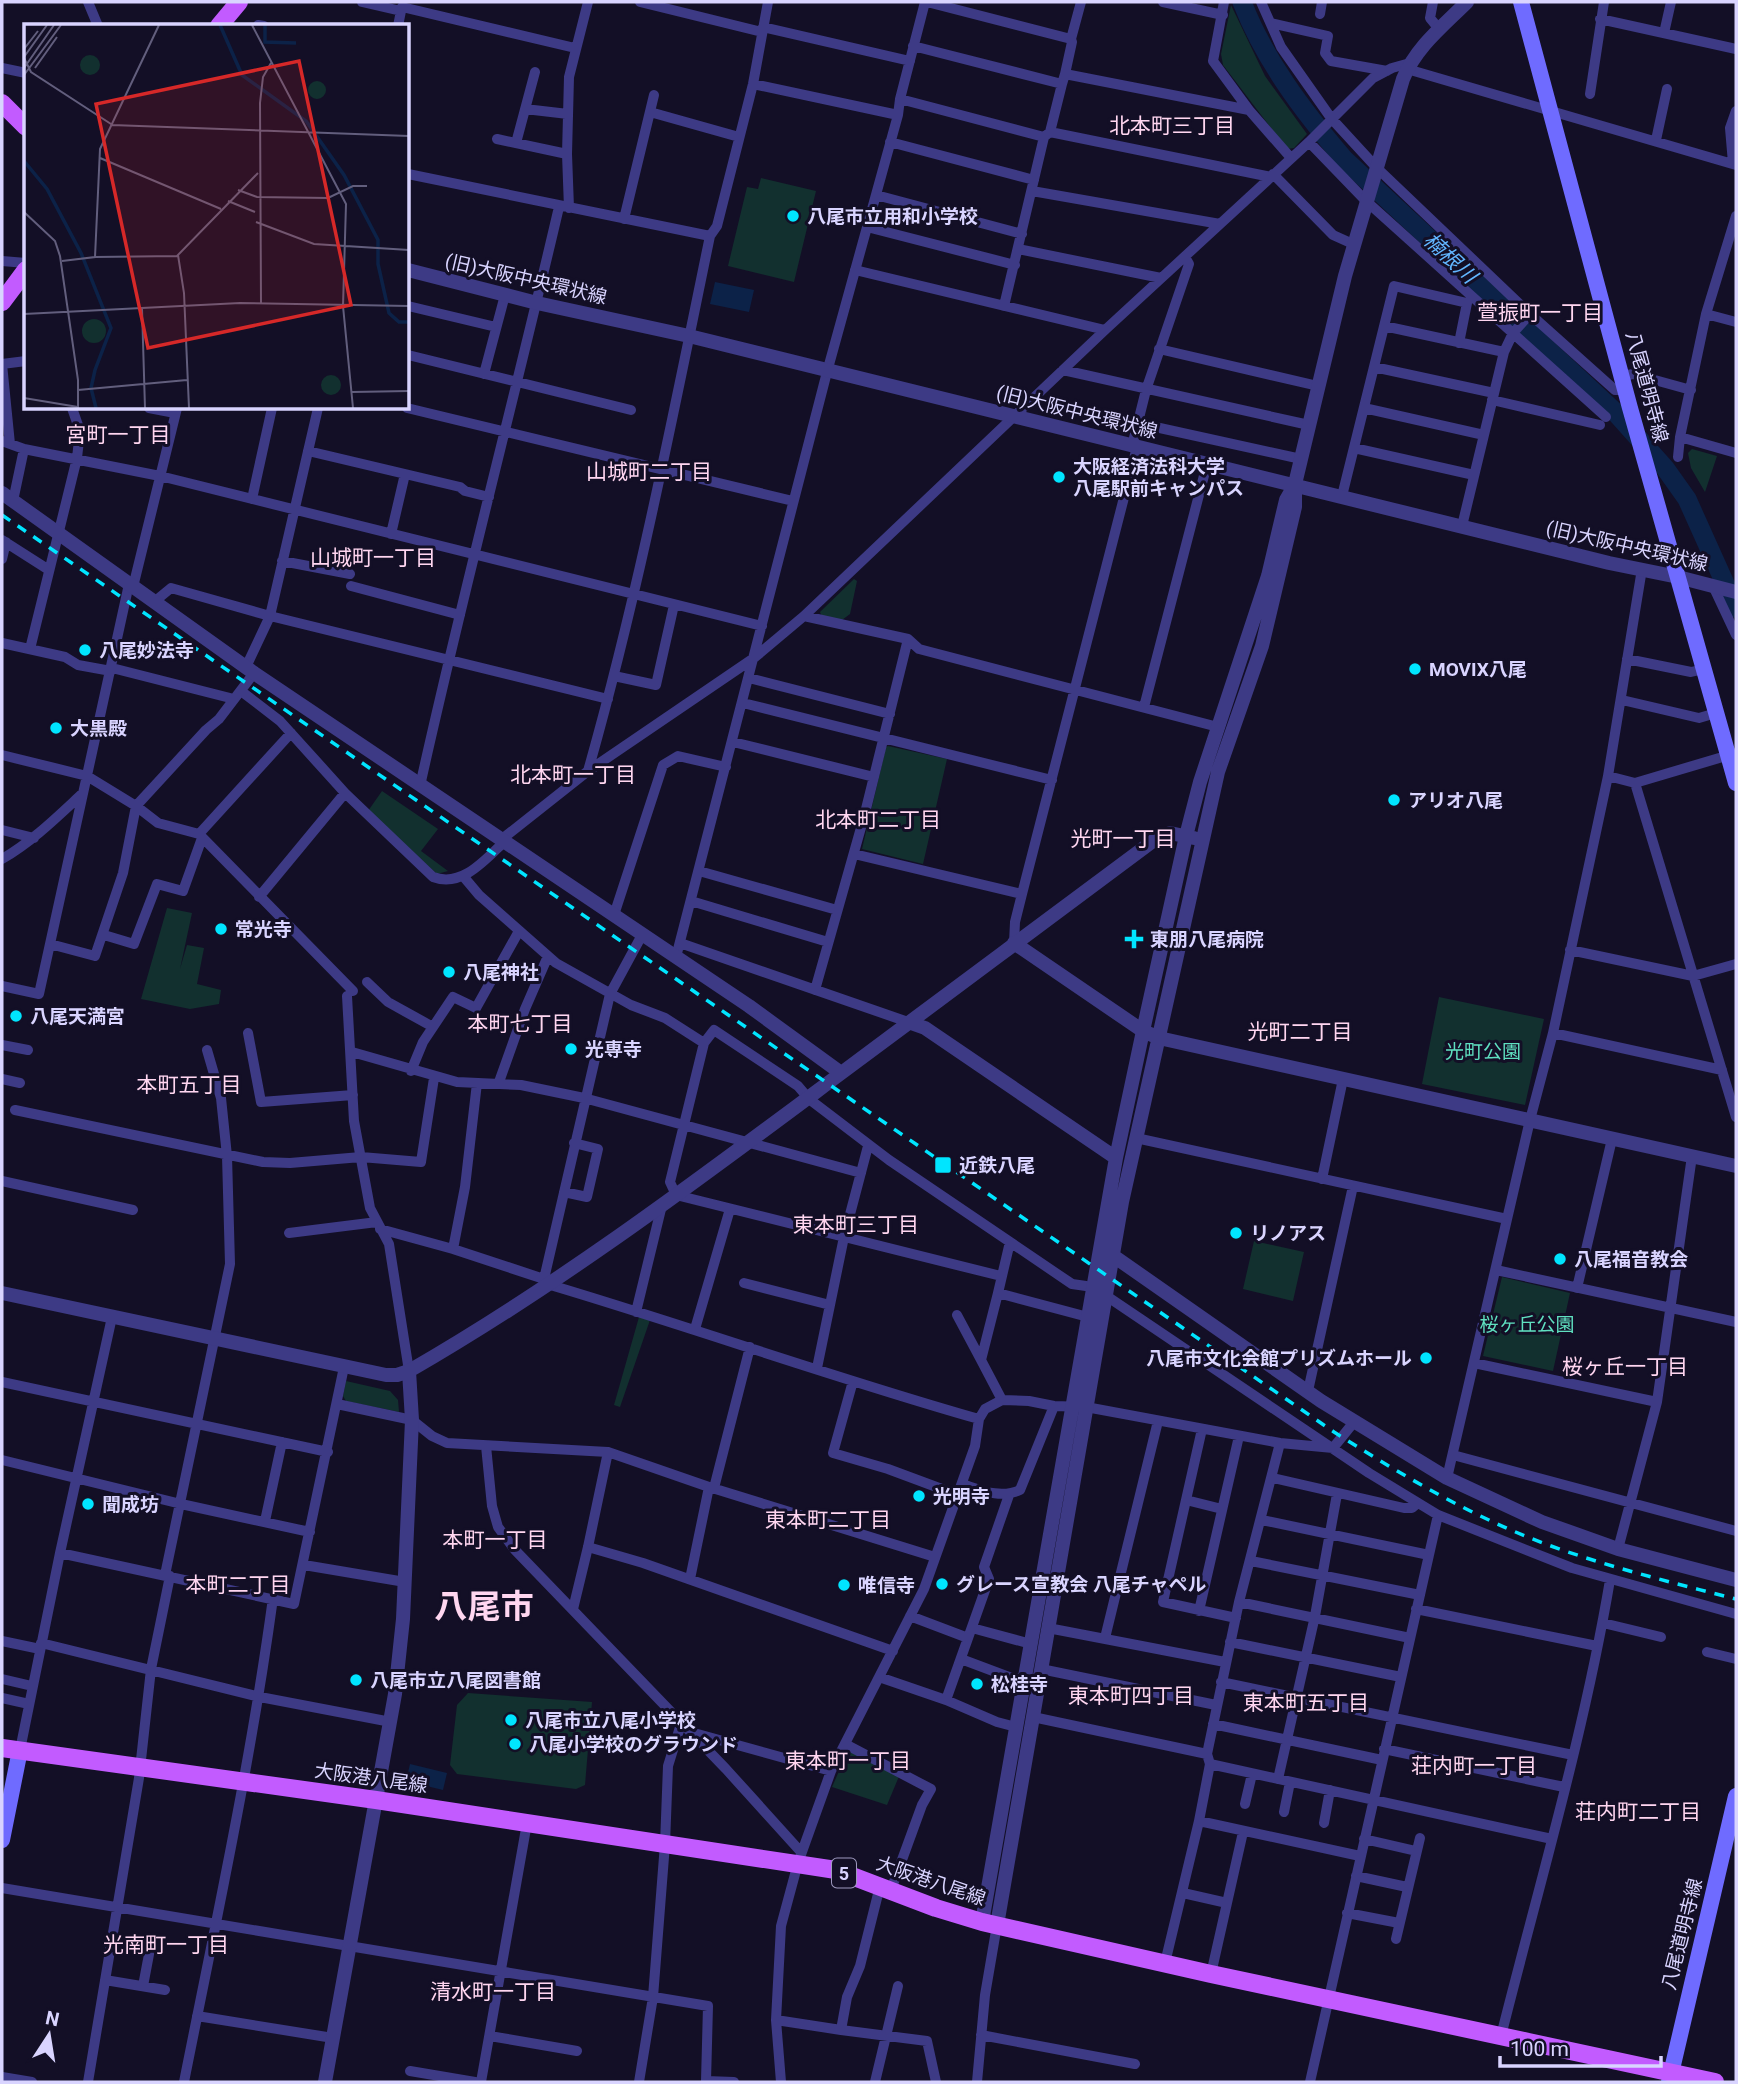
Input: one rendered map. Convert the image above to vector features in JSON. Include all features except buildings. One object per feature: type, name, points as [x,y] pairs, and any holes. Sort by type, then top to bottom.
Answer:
[{"type":"main road","points":[[221,24],[239,2]]},
{"type":"main road","name":"八尾道明寺線","points":[[1521,2],[1644,459],[1716,713],[1732,754],[1736,783]]},
{"type":"main road","points":[[2,103],[24,125]]},
{"type":"main road","points":[[2,302],[24,273]]},
{"type":"main road","points":[[2,1840],[11,1749]]},
{"type":"main road","name":"大阪港八尾線","points":[[11,1749],[665,1844],[799,1858],[936,1908],[990,1923],[1501,2036],[1669,2078],[1714,2082]]},
{"type":"main road","name":"八尾道明寺線","points":[[1669,2078],[1736,1796]]},
{"type":"street","points":[[88,2],[97,24]]},
{"type":"street","points":[[362,2],[402,7],[575,48]]},
{"type":"street","points":[[420,786],[448,659],[537,303],[564,207],[569,77],[588,2]]},
{"type":"street","points":[[640,2],[910,61]]},
{"type":"street","points":[[588,771],[633,595],[710,236],[717,226],[753,83],[768,2]]},
{"type":"street","points":[[678,950],[744,703],[793,501],[926,2],[1071,39]]},
{"type":"street","points":[[1004,306],[1033,186],[1064,79],[1081,2]]},
{"type":"street","points":[[1163,2],[1223,15]]},
{"type":"street","points":[[1224,2],[1213,61],[1249,110],[1291,158]]},
{"type":"street","points":[[1261,2],[1280,47],[1331,118],[1376,170],[1530,314],[1615,390],[1633,374],[1692,390]]},
{"type":"street","points":[[1320,14],[1322,2]]},
{"type":"street","points":[[1433,2],[1430,18],[1439,29]]},
{"type":"street","points":[[990,1923],[1033,1717],[1048,1628],[1088,1317],[1112,1255],[1218,772],[1264,638],[1295,507],[1295,484],[1366,198],[1409,66],[1439,29],[1467,2]]},
{"type":"street","points":[[1590,94],[1604,2]]},
{"type":"street","points":[[1664,33],[1671,2]]},
{"type":"street","points":[[1600,19],[1736,48]]},
{"type":"street","points":[[1271,23],[1328,36],[1325,53],[1331,61],[1387,71]]},
{"type":"street","points":[[913,46],[1064,79],[1249,110]]},
{"type":"street","points":[[2,643],[65,657],[78,665],[238,695],[280,720],[345,793],[433,877],[445,882],[463,876],[477,867],[503,840],[588,771],[754,658],[804,616],[1105,330],[1309,142],[1373,78],[1387,71],[1409,66],[1735,164],[1730,128],[1736,111]]},
{"type":"street","points":[[2,68],[24,73]]},
{"type":"street","points":[[516,143],[535,72]]},
{"type":"street","points":[[753,83],[898,114]]},
{"type":"street","points":[[1656,140],[1667,89]]},
{"type":"street","points":[[624,219],[654,95]]},
{"type":"street","points":[[900,99],[1047,135],[1272,176],[1333,235],[1353,244]]},
{"type":"street","points":[[525,109],[568,114]]},
{"type":"street","points":[[650,111],[740,136]]},
{"type":"street","points":[[497,139],[567,154]]},
{"type":"street","points":[[890,142],[1033,186],[1220,224]]},
{"type":"street","points":[[1309,142],[1603,421],[1374,367]]},
{"type":"street","points":[[410,174],[710,236]]},
{"type":"street","points":[[876,195],[1022,234]]},
{"type":"street","points":[[1678,457],[1706,314],[1736,216]]},
{"type":"street","points":[[867,228],[1015,265]]},
{"type":"street","points":[[1018,249],[1161,278]]},
{"type":"street","points":[[1014,943],[1015,922],[1076,689],[1134,447],[1137,423],[1189,264],[1185,257]]},
{"type":"street","points":[[2,261],[24,263]]},
{"type":"street","points":[[855,270],[1105,330]]},
{"type":"street","name":"(旧)大阪中央環状線","points":[[410,271],[1736,592]]},
{"type":"street","points":[[1342,496],[1394,286],[1467,303],[1459,343]]},
{"type":"street","points":[[484,374],[505,295]]},
{"type":"street","points":[[410,306],[496,327]]},
{"type":"street","points":[[1462,526],[1504,352],[1513,333],[1530,314]]},
{"type":"street","points":[[1706,314],[1736,323]]},
{"type":"street","points":[[1384,326],[1504,352]]},
{"type":"street","points":[[1159,349],[1318,386]]},
{"type":"street","points":[[410,356],[631,410]]},
{"type":"street","points":[[24,361],[2,364],[6,443],[160,476],[762,626]]},
{"type":"street","points":[[1063,370],[1309,425]]},
{"type":"street","points":[[1364,408],[1484,435]]},
{"type":"street","points":[[410,409],[793,501]]},
{"type":"street","points":[[30,649],[77,458],[80,431],[73,410]]},
{"type":"street","points":[[2,986],[39,994],[131,586],[176,410]]},
{"type":"street","points":[[252,499],[272,410]]},
{"type":"street","points":[[50,944],[95,956],[123,873],[136,806],[205,730],[219,719],[238,695],[270,616],[318,410]]},
{"type":"street","points":[[1137,423],[1301,459]]},
{"type":"street","points":[[1680,437],[1736,453]]},
{"type":"street","points":[[1354,448],[1474,475]]},
{"type":"street","points":[[24,449],[7,497],[250,670],[642,935],[678,950],[815,990],[925,1028],[1116,1158]]},
{"type":"street","points":[[308,451],[460,487],[465,491],[489,497]]},
{"type":"street","points":[[1144,707],[1207,464]]},
{"type":"street","points":[[391,534],[405,474]]},
{"type":"street","points":[[977,2082],[990,1923],[1016,1727],[1099,1291],[1102,1236],[1116,1158],[1186,836],[1218,727],[1268,576],[1286,500],[1295,484]]},
{"type":"street","points":[[2,559],[4,541],[49,570]]},
{"type":"street","points":[[282,561],[460,615]]},
{"type":"street","points":[[1447,1478],[1530,1120],[1553,1033],[1608,776],[1642,569]]},
{"type":"street","points":[[1713,586],[1736,635]]},
{"type":"street","points":[[154,602],[171,588],[270,616],[608,699]]},
{"type":"street","points":[[614,676],[656,685],[674,604]]},
{"type":"street","points":[[804,616],[908,639],[919,649],[1218,727]]},
{"type":"street","points":[[815,990],[854,854],[908,639]]},
{"type":"street","points":[[1628,659],[1691,673],[1704,669]]},
{"type":"street","points":[[749,678],[890,714]]},
{"type":"street","points":[[1622,699],[1699,718],[1716,713]]},
{"type":"street","points":[[744,703],[1052,780]]},
{"type":"street","points":[[104,935],[134,944],[157,884],[183,891],[200,836],[291,733]]},
{"type":"street","points":[[733,742],[874,776]]},
{"type":"street","points":[[1608,776],[1635,783],[1732,754]]},
{"type":"street","points":[[2,755],[87,776],[158,823],[200,836],[350,994],[354,1121],[370,1208],[389,1244],[409,1371],[412,1420],[404,1619],[391,1722],[325,2082]]},
{"type":"street","points":[[614,915],[663,765],[678,756],[726,767]]},
{"type":"street","points":[[1635,783],[1736,1117]]},
{"type":"street","points":[[2,859],[34,838],[83,793]]},
{"type":"street","points":[[259,897],[345,793]]},
{"type":"street","points":[[2,830],[34,838]]},
{"type":"street","points":[[2,1293],[344,1367],[386,1375],[409,1371],[662,1205],[748,1144],[1153,841],[1170,833],[1202,840]]},
{"type":"street","points":[[854,854],[1022,894]]},
{"type":"street","points":[[699,870],[837,910]]},
{"type":"street","points":[[463,876],[479,895],[556,963],[610,994],[665,1017],[704,1043]]},
{"type":"street","points":[[691,901],[828,942]]},
{"type":"street","points":[[411,1071],[423,1042],[453,997],[476,1008],[519,931]]},
{"type":"street","points":[[545,1282],[584,1098],[610,994],[642,935]]},
{"type":"street","points":[[1014,943],[1143,1031],[1159,1038],[1736,1166]]},
{"type":"street","points":[[678,950],[841,1073]]},
{"type":"street","points":[[1570,950],[1693,976],[1736,964]]},
{"type":"street","points":[[499,1082],[548,956]]},
{"type":"street","points":[[367,982],[388,1002],[433,1027]]},
{"type":"street","points":[[676,1195],[670,1182],[704,1043],[714,1030],[798,1086],[808,1099],[869,1146],[1072,1284],[1099,1291],[1368,1473],[1438,1515],[1521,1550],[1610,1580],[1736,1614]]},
{"type":"street","points":[[1553,1033],[1722,1070]]},
{"type":"street","points":[[248,1034],[261,1102],[353,1095]]},
{"type":"street","points":[[2,1045],[28,1050]]},
{"type":"street","points":[[88,2082],[140,1768],[151,1669],[167,1575],[195,1424],[216,1339],[230,1264],[227,1156],[221,1098],[207,1050]]},
{"type":"street","points":[[352,1052],[434,1078],[457,1082],[499,1082],[584,1098],[861,1173]]},
{"type":"street","points":[[15,1110],[263,1162],[290,1163],[361,1157],[421,1161],[434,1078]]},
{"type":"street","points":[[2,1079],[20,1083]]},
{"type":"street","points":[[1322,1180],[1343,1079]]},
{"type":"street","points":[[453,1249],[465,1187],[477,1083]]},
{"type":"street","points":[[1136,1138],[1507,1219]]},
{"type":"street","points":[[1577,1288],[1612,1139]]},
{"type":"street","points":[[564,1192],[587,1197],[598,1149],[574,1143]]},
{"type":"street","points":[[817,1368],[844,1237],[869,1146]]},
{"type":"street","points":[[1618,1549],[1657,1402],[1692,1156]]},
{"type":"street","points":[[2,1181],[133,1210]]},
{"type":"street","points":[[1308,1391],[1353,1186]]},
{"type":"street","points":[[676,1195],[1001,1276]]},
{"type":"street","points":[[636,1312],[662,1205]]},
{"type":"street","points":[[695,1329],[730,1209]]},
{"type":"street","points":[[289,1233],[378,1225],[636,1312],[817,1368],[900,1397],[979,1419]]},
{"type":"street","points":[[1102,1236],[1112,1255],[1354,1422],[1447,1478],[1542,1522],[1618,1549],[1736,1580]]},
{"type":"street","points":[[982,1360],[1010,1242]]},
{"type":"street","points":[[1496,1270],[1736,1322]]},
{"type":"street","points":[[744,1283],[830,1305]]},
{"type":"street","points":[[998,1293],[1088,1317]]},
{"type":"street","points":[[957,1315],[1002,1400]]},
{"type":"street","points":[[11,1749],[29,1704],[112,1317]]},
{"type":"street","points":[[690,1579],[750,1347]]},
{"type":"street","points":[[1474,1363],[1657,1402]]},
{"type":"street","points":[[60,1553],[294,1604],[344,1367]]},
{"type":"street","points":[[2,1381],[328,1452]]},
{"type":"street","points":[[853,1381],[833,1453],[960,1489],[997,1494],[1009,1495],[1020,1490],[1054,1406]]},
{"type":"street","points":[[781,2082],[776,2020],[781,1926],[799,1858],[831,1771],[893,1651],[935,1557],[975,1446],[979,1419],[985,1409],[1002,1400],[1028,1401],[1078,1407],[1280,1443],[1334,1448]]},
{"type":"street","points":[[337,1404],[412,1420],[432,1436],[447,1443],[608,1452],[712,1488],[935,1557]]},
{"type":"street","points":[[1105,1637],[1158,1421]]},
{"type":"street","points":[[1334,1448],[1354,1422]]},
{"type":"street","points":[[1202,1429],[1163,1602],[1236,1618]]},
{"type":"street","points":[[1199,1611],[1239,1436]]},
{"type":"street","points":[[265,1521],[282,1442]]},
{"type":"street","points":[[1165,1963],[1199,1821],[1225,1662],[1280,1443]]},
{"type":"street","points":[[486,1446],[492,1506],[498,1527],[524,1560],[691,1732],[799,1858]]},
{"type":"street","points":[[573,1609],[608,1452]]},
{"type":"street","points":[[1453,1455],[1629,1504],[1736,1529]]},
{"type":"street","points":[[2,1460],[310,1532]]},
{"type":"street","points":[[1273,1478],[1404,1508],[1412,1508],[1418,1503]]},
{"type":"street","points":[[1284,1812],[1287,1740],[1315,1616],[1337,1494]]},
{"type":"street","points":[[946,1700],[989,1578],[984,1567],[1009,1495]]},
{"type":"street","points":[[1186,1500],[1222,1510]]},
{"type":"street","points":[[1310,2082],[1438,1515]]},
{"type":"street","points":[[1262,1520],[1429,1555]]},
{"type":"street","points":[[588,1547],[690,1579],[893,1651]]},
{"type":"street","points":[[1251,1561],[1420,1595]]},
{"type":"street","points":[[304,1565],[405,1583]]},
{"type":"street","points":[[1501,2036],[1573,1755],[1610,1580]]},
{"type":"street","points":[[184,2082],[245,1781],[260,1697],[273,1598]]},
{"type":"street","points":[[1239,1602],[1410,1638]]},
{"type":"street","points":[[1416,1609],[1597,1646]]},
{"type":"street","points":[[910,1616],[970,1633],[1031,1644]]},
{"type":"street","points":[[1603,1623],[1661,1637]]},
{"type":"street","points":[[1048,1628],[1225,1662]]},
{"type":"street","points":[[2,1641],[40,1646],[151,1669],[260,1697],[391,1722]]},
{"type":"street","points":[[1230,1642],[1401,1677]]},
{"type":"street","points":[[1707,1651],[1736,1659]]},
{"type":"street","points":[[961,1659],[1009,1677],[1025,1680]]},
{"type":"street","points":[[1041,1669],[1216,1705]]},
{"type":"street","points":[[879,1677],[1016,1727]]},
{"type":"street","points":[[2,1679],[32,1686]]},
{"type":"street","points":[[1221,1682],[1573,1755]]},
{"type":"street","points":[[2,1698],[29,1704]]},
{"type":"street","points":[[1033,1717],[1209,1759],[1251,1774],[1552,1839]]},
{"type":"street","points":[[639,2082],[653,1997],[668,1766],[681,1724]]},
{"type":"street","points":[[1213,1724],[1287,1740],[1383,1754],[1564,1787]]},
{"type":"street","points":[[691,1732],[831,1771]]},
{"type":"street","points":[[841,2030],[847,1997],[886,1888],[931,1789],[845,1744]]},
{"type":"street","points":[[1245,1804],[1251,1774]]},
{"type":"street","points":[[1324,1823],[1330,1790]]},
{"type":"street","points":[[1199,1821],[1360,1856]]},
{"type":"street","points":[[481,2082],[527,1823]]},
{"type":"street","points":[[1211,1974],[1243,1832]]},
{"type":"street","points":[[1396,1939],[1420,1838]]},
{"type":"street","points":[[1364,1839],[1416,1851]]},
{"type":"street","points":[[1356,1876],[1407,1887]]},
{"type":"street","points":[[2,1888],[708,2006],[706,2081],[734,2082]]},
{"type":"street","points":[[1183,1892],[1227,1903]]},
{"type":"street","points":[[1347,1913],[1399,1923]]},
{"type":"street","points":[[112,1942],[150,1949],[143,1986]]},
{"type":"street","points":[[105,1980],[165,1990]]},
{"type":"street","points":[[875,2082],[898,1986]]},
{"type":"street","points":[[197,2016],[332,2038]]},
{"type":"street","points":[[776,2020],[927,2041],[936,2082]]},
{"type":"street","points":[[981,2035],[1135,2064]]},
{"type":"street","points":[[490,2036],[577,2051]]},
{"type":"street","points":[[410,2071],[475,2082]]},
{"type":"street","points":[[2,2077],[32,2082]]},
{"type":"green space","points":[[1231,5],[1265,76],[1307,134],[1294,148],[1287,149],[1223,65],[1221,54]]},
{"type":"green space","points":[[761,178],[816,191],[794,282],[728,266],[747,187],[758,189]]},
{"type":"green space","points":[[1692,449],[1717,456],[1705,492],[1691,468],[1688,453]]},
{"type":"green space","points":[[854,579],[857,581],[850,614],[842,620],[822,617],[820,612]]},
{"type":"green space","points":[[888,746],[947,759],[923,864],[862,849]]},
{"type":"green space","points":[[382,791],[438,829],[421,851],[448,871],[437,874],[368,811]]},
{"type":"green space","points":[[167,908],[192,913],[180,969],[187,945],[204,948],[197,984],[221,990],[219,1004],[190,1009],[141,999]]},
{"type":"green space","name":"光町公園","points":[[1439,997],[1544,1019],[1525,1105],[1422,1084]]},
{"type":"green space","points":[[1254,1241],[1304,1252],[1293,1301],[1243,1289]]},
{"type":"green space","name":"桜ヶ丘公園","points":[[1502,1277],[1570,1293],[1553,1371],[1483,1356]]},
{"type":"green space","points":[[639,1317],[650,1320],[620,1407],[614,1405]]},
{"type":"green space","points":[[346,1381],[390,1391],[398,1400],[399,1412],[346,1401],[343,1396]]},
{"type":"green space","points":[[468,1693],[592,1702],[585,1785],[576,1789],[457,1774],[450,1765],[457,1705]]},
{"type":"green space","points":[[848,1751],[900,1774],[887,1805],[832,1787]]},
{"type":"water","points":[[715,282],[754,290],[749,312],[710,304]]},
{"type":"water","points":[[410,1764],[447,1773],[443,1790],[406,1781]]},
{"type":"waterway","name":"楠根川","points":[[1242,2],[1262,45],[1286,85],[1344,159],[1614,411],[1665,468],[1687,499],[1736,608]]},
{"type":"railway","points":[[2,515],[1334,1432],[1440,1495],[1522,1535],[1643,1575],[1736,1599]]},
{"type":"place","name":"八尾市立用和小学校","points":[[793,216]]},
{"type":"place","name":"大阪経済法科大学 八尾駅前キャンパス","points":[[1059,477]]},
{"type":"place","name":"八尾妙法寺","points":[[85,650]]},
{"type":"place","name":"MOVIX八尾","points":[[1415,669]]},
{"type":"place","name":"大黒殿","points":[[56,728]]},
{"type":"place","name":"アリオ八尾","points":[[1394,800]]},
{"type":"place","name":"常光寺","points":[[221,929]]},
{"type":"place","name":"東朋八尾病院","points":[[1134,939]]},
{"type":"place","name":"八尾神社","points":[[449,972]]},
{"type":"place","name":"八尾天満宮","points":[[16,1016]]},
{"type":"place","name":"光専寺","points":[[571,1049]]},
{"type":"place","name":"近鉄八尾","points":[[943,1165]]},
{"type":"place","name":"リノアス","points":[[1236,1233]]},
{"type":"place","name":"八尾福音教会","points":[[1560,1259]]},
{"type":"place","name":"八尾市文化会館プリズムホール","points":[[1426,1358]]},
{"type":"place","name":"光明寺","points":[[919,1496]]},
{"type":"place","name":"聞成坊","points":[[88,1504]]},
{"type":"place","name":"グレース宣教会 八尾チャペル","points":[[942,1584]]},
{"type":"place","name":"唯信寺","points":[[844,1585]]},
{"type":"place","name":"八尾市立八尾図書館","points":[[356,1680]]},
{"type":"place","name":"松桂寺","points":[[977,1684]]},
{"type":"place","name":"八尾市立八尾小学校","points":[[511,1720]]},
{"type":"place","name":"八尾小学校のグラウンド","points":[[515,1744]]},
{"type":"district","name":"北本町三丁目","points":[[1172,126]]},
{"type":"district","name":"萱振町一丁目","points":[[1540,313]]},
{"type":"district","name":"宮町一丁目","points":[[118,435]]},
{"type":"district","name":"山城町二丁目","points":[[649,472]]},
{"type":"district","name":"山城町一丁目","points":[[373,558]]},
{"type":"district","name":"北本町一丁目","points":[[573,775]]},
{"type":"district","name":"北本町二丁目","points":[[878,820]]},
{"type":"district","name":"光町一丁目","points":[[1123,839]]},
{"type":"district","name":"本町七丁目","points":[[520,1024]]},
{"type":"district","name":"光町二丁目","points":[[1300,1032]]},
{"type":"district","name":"本町五丁目","points":[[189,1085]]},
{"type":"district","name":"東本町三丁目","points":[[856,1225]]},
{"type":"district","name":"桜ヶ丘一丁目","points":[[1625,1367]]},
{"type":"district","name":"東本町二丁目","points":[[828,1520]]},
{"type":"district","name":"本町一丁目","points":[[495,1540]]},
{"type":"district","name":"本町二丁目","points":[[238,1585]]},
{"type":"district","name":"八尾市","points":[[484,1606]]},
{"type":"district","name":"東本町四丁目","points":[[1131,1696]]},
{"type":"district","name":"東本町五丁目","points":[[1306,1703]]},
{"type":"district","name":"東本町一丁目","points":[[848,1761]]},
{"type":"district","name":"荘内町一丁目","points":[[1474,1766]]},
{"type":"district","name":"荘内町二丁目","points":[[1638,1812]]},
{"type":"district","name":"光南町一丁目","points":[[166,1945]]},
{"type":"district","name":"清水町一丁目","points":[[493,1992]]}]
